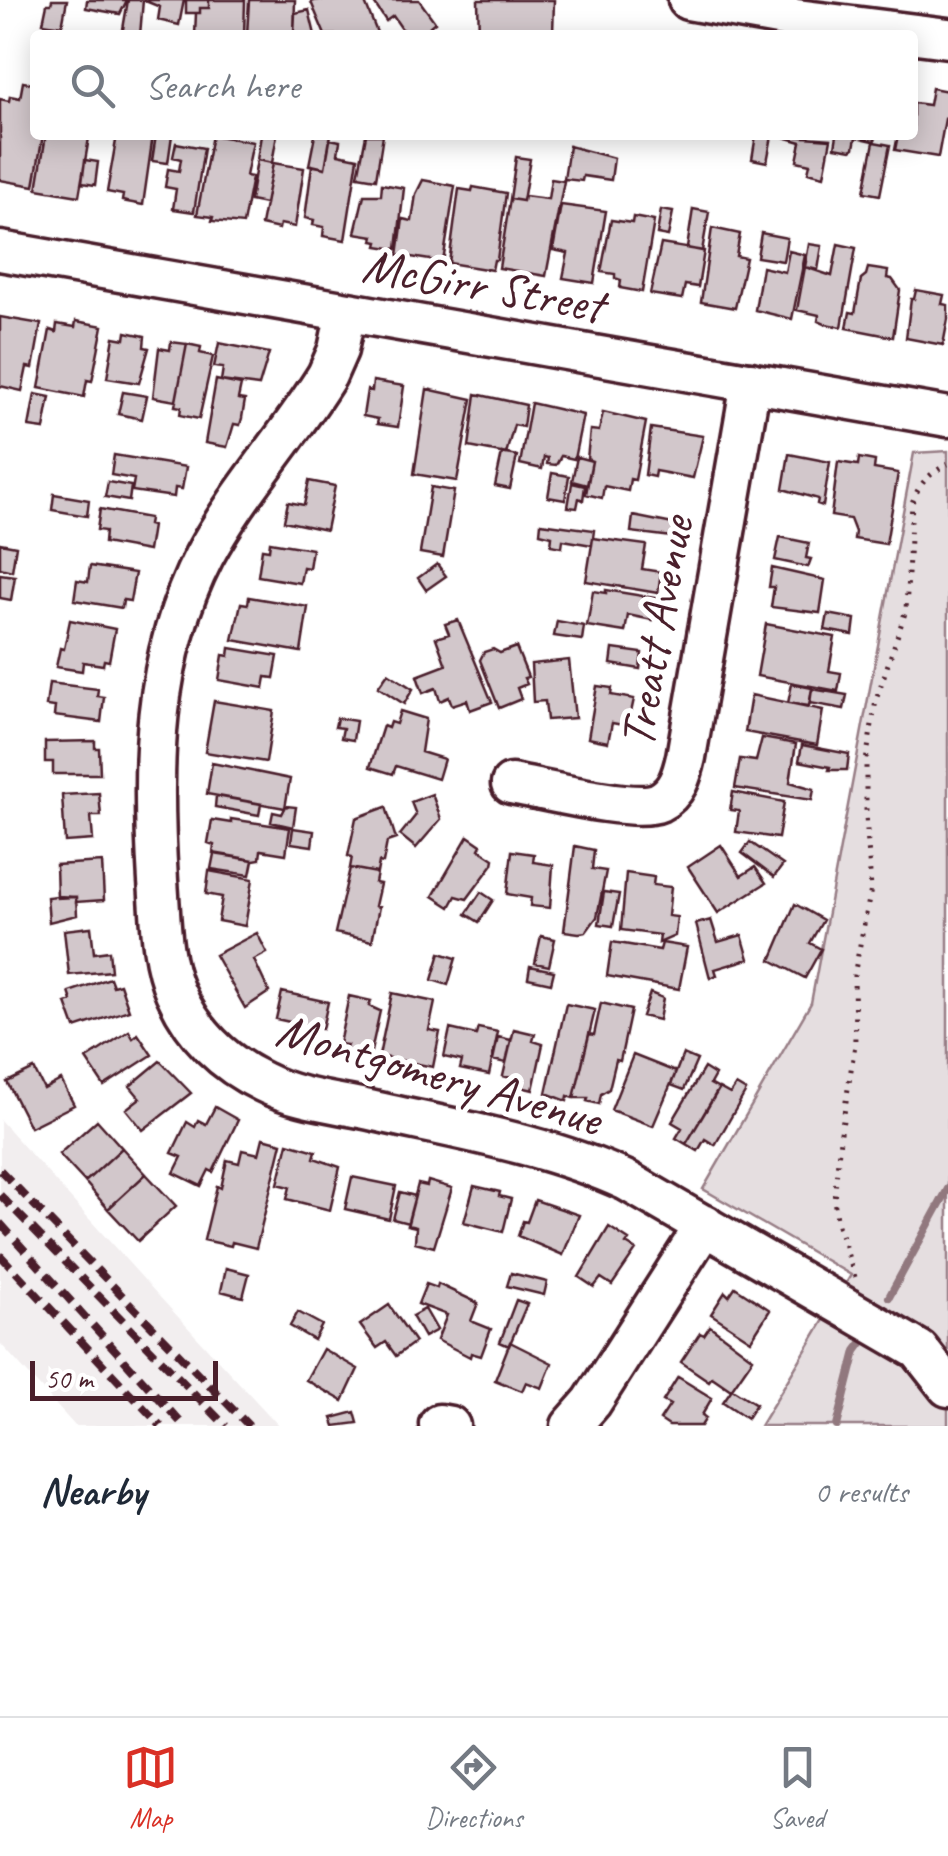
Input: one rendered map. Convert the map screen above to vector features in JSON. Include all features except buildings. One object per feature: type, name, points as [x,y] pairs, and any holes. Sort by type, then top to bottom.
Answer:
[{"type":"street","points":[[688,0],[881,30]]},
{"type":"street","points":[[918,34],[948,38]]},
{"type":"street","name":"McGirr Street","points":[[0,252],[948,417]]},
{"type":"street","name":"Montgomery Avenue","points":[[346,312],[338,350],[327,375],[204,558],[168,656],[157,710],[153,804],[164,955],[174,991],[203,1039],[230,1063],[262,1082],[294,1093],[566,1157],[626,1181],[923,1349],[948,1387]]},
{"type":"street","name":"Treatt Avenue","points":[[511,784],[636,806],[659,802],[676,786],[686,757],[751,382]]},
{"type":"street","points":[[571,1426],[592,1402],[704,1225]]},
{"type":"path","points":[[854,1310],[856,1278],[834,1200],[855,1044],[854,975],[871,889],[866,761],[876,700],[906,610],[912,503],[927,476],[948,464]]},
{"type":"shaded area","points":[[948,451],[948,1426],[760,1426],[851,1275],[703,1189],[811,1003],[914,453]]},
{"type":"shaded area","points":[[0,1120],[279,1426],[75,1426],[0,1343]]},
{"type":"waterway","points":[[889,1297],[948,1189]]},
{"type":"waterway","points":[[837,1426],[856,1351],[862,1343]]},
{"type":"railway","points":[[0,1170],[249,1426]]},
{"type":"railway","points":[[0,1195],[226,1426]]},
{"type":"railway","points":[[0,1223],[184,1426]]},
{"type":"railway","points":[[0,1255],[161,1426]]}]
